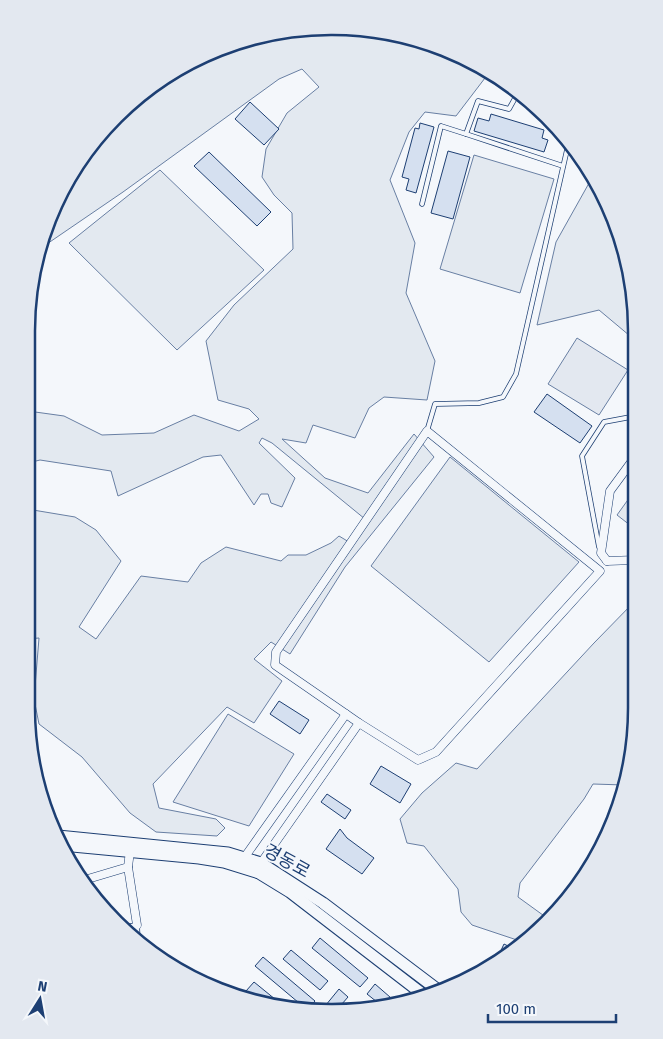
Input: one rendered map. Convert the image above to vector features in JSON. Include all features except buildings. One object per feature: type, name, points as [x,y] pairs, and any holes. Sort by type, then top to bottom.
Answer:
[{"type":"street","points":[[600,571],[427,431],[276,652],[275,665],[359,723],[418,760],[436,752],[600,571],[607,561]]},
{"type":"street","points":[[607,561],[600,553],[610,491],[628,467]]},
{"type":"street","points":[[607,561],[628,560]]},
{"type":"street","points":[[244,858],[346,714]]},
{"type":"street","points":[[261,863],[359,723]]},
{"type":"street","name":"경동로","points":[[65,837],[228,853],[261,863],[324,903],[433,986]]},
{"type":"street","name":"경동로","points":[[70,846],[224,862],[259,873],[290,892],[418,991]]},
{"type":"street","points":[[130,851],[128,867],[137,925]]},
{"type":"street","points":[[89,878],[128,867]]},
{"type":"lane","points":[[466,134],[478,101],[509,109],[515,98]]},
{"type":"lane","points":[[422,204],[441,126],[564,166]]},
{"type":"lane","points":[[427,431],[435,404],[479,403],[502,397],[516,374],[567,151]]},
{"type":"lane","points":[[600,553],[582,456],[604,422],[628,418]]},
{"type":"lane","points":[[132,926],[137,925],[137,931]]},
{"type":"shaded area","points":[[332,35],[370,38],[408,45],[427,51],[463,66],[485,78],[456,116],[425,112],[409,132],[390,180],[415,243],[406,293],[435,361],[427,400],[384,397],[369,408],[355,438],[313,425],[306,443],[282,439],[325,478],[368,493],[414,434],[434,457],[345,567],[290,654],[271,642],[254,659],[282,681],[254,723],[227,707],[153,784],[159,808],[216,819],[225,828],[217,836],[156,832],[130,813],[82,757],[39,724],[35,704],[39,638],[35,638],[35,510],[75,517],[96,530],[121,561],[79,627],[96,639],[141,576],[188,582],[201,563],[226,547],[281,561],[288,555],[306,555],[331,543],[339,536],[349,542],[365,519],[272,443],[262,438],[259,443],[295,478],[282,507],[271,503],[268,494],[261,494],[254,505],[221,455],[203,457],[118,496],[111,471],[40,460],[35,461],[35,412],[64,416],[102,435],[154,433],[194,415],[239,431],[259,419],[249,409],[218,400],[206,341],[234,305],[293,249],[292,213],[274,195],[262,177],[266,149],[287,113],[319,87],[302,69],[279,79],[123,192],[49,243],[58,218],[75,183],[96,151],[122,122],[151,96],[183,75],[218,58],[255,45],[312,36]]},
{"type":"shaded area","points":[[474,155],[554,179],[520,293],[440,269]]},
{"type":"shaded area","points":[[160,170],[264,270],[177,350],[69,243]]},
{"type":"shaded area","points":[[589,184],[605,218],[618,255],[625,293],[628,334],[599,310],[537,325],[556,242]]},
{"type":"shaded area","points":[[577,338],[628,370],[599,415],[548,384]]},
{"type":"shaded area","points":[[450,457],[579,562],[489,662],[371,566]]},
{"type":"shaded area","points":[[628,500],[628,524],[617,515]]},
{"type":"shaded area","points":[[628,608],[627,727],[618,785],[593,784],[584,799],[520,883],[518,897],[543,915],[541,917],[516,940],[472,925],[461,912],[458,889],[424,846],[407,843],[400,819],[422,793],[456,763],[477,769]]},
{"type":"shaded area","points":[[228,714],[294,754],[249,826],[173,802]]}]
